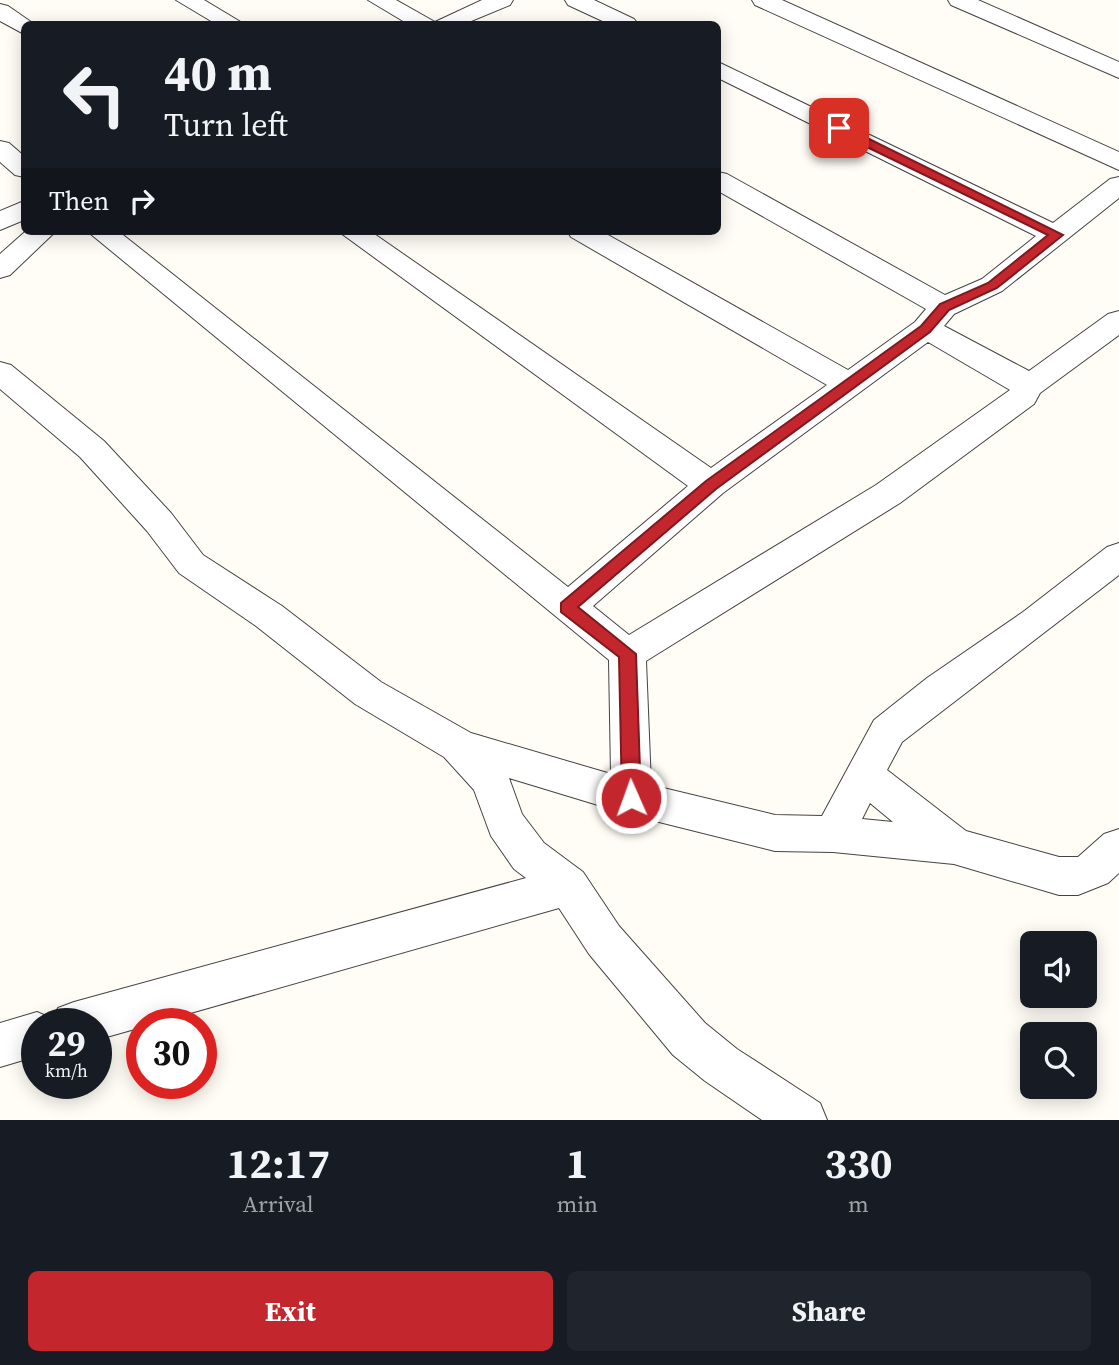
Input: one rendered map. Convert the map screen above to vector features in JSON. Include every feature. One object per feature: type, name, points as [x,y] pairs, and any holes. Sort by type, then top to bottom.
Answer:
[{"type":"street","points":[[18,0],[0,9],[21,25]]},
{"type":"street","points":[[187,0],[226,21]]},
{"type":"street","points":[[379,0],[419,21]]},
{"type":"street","points":[[452,21],[502,0]]},
{"type":"street","points":[[576,0],[620,21]]},
{"type":"street","points":[[763,0],[1119,162]]},
{"type":"street","points":[[959,0],[1119,71]]},
{"type":"street","points":[[721,70],[1056,235]]},
{"type":"street","points":[[0,149],[21,166]]},
{"type":"street","points":[[721,182],[935,318],[1027,387]]},
{"type":"street","points":[[567,608],[711,485],[850,385],[935,318],[992,285],[1119,186]]},
{"type":"street","points":[[0,222],[21,211]]},
{"type":"street","points":[[0,270],[38,235]]},
{"type":"street","points":[[106,235],[627,654]]},
{"type":"street","points":[[358,235],[711,485]]},
{"type":"street","points":[[588,235],[850,385]]},
{"type":"street","points":[[627,654],[888,494],[1023,396],[1027,387],[1119,321]]},
{"type":"street","points":[[0,372],[92,449],[159,522],[191,564],[269,616],[368,693],[458,745],[631,798],[775,834],[833,834],[954,846],[1059,876],[1078,876],[1093,870],[1119,846]]},
{"type":"street","points":[[833,834],[888,732],[940,689],[1036,622],[1119,556]]},
{"type":"street","points":[[627,654],[631,798]]},
{"type":"street","points":[[458,745],[491,781],[505,823],[530,856],[568,886],[604,940],[689,1039],[720,1065],[803,1120]]},
{"type":"street","points":[[865,776],[954,846]]},
{"type":"street","points":[[112,1013],[568,886]]},
{"type":"street","points":[[0,1045],[21,1039]]},
{"type":"route","points":[[631,798],[627,654],[567,608],[711,485],[926,329],[944,307],[992,285],[1056,235],[839,128]]}]
